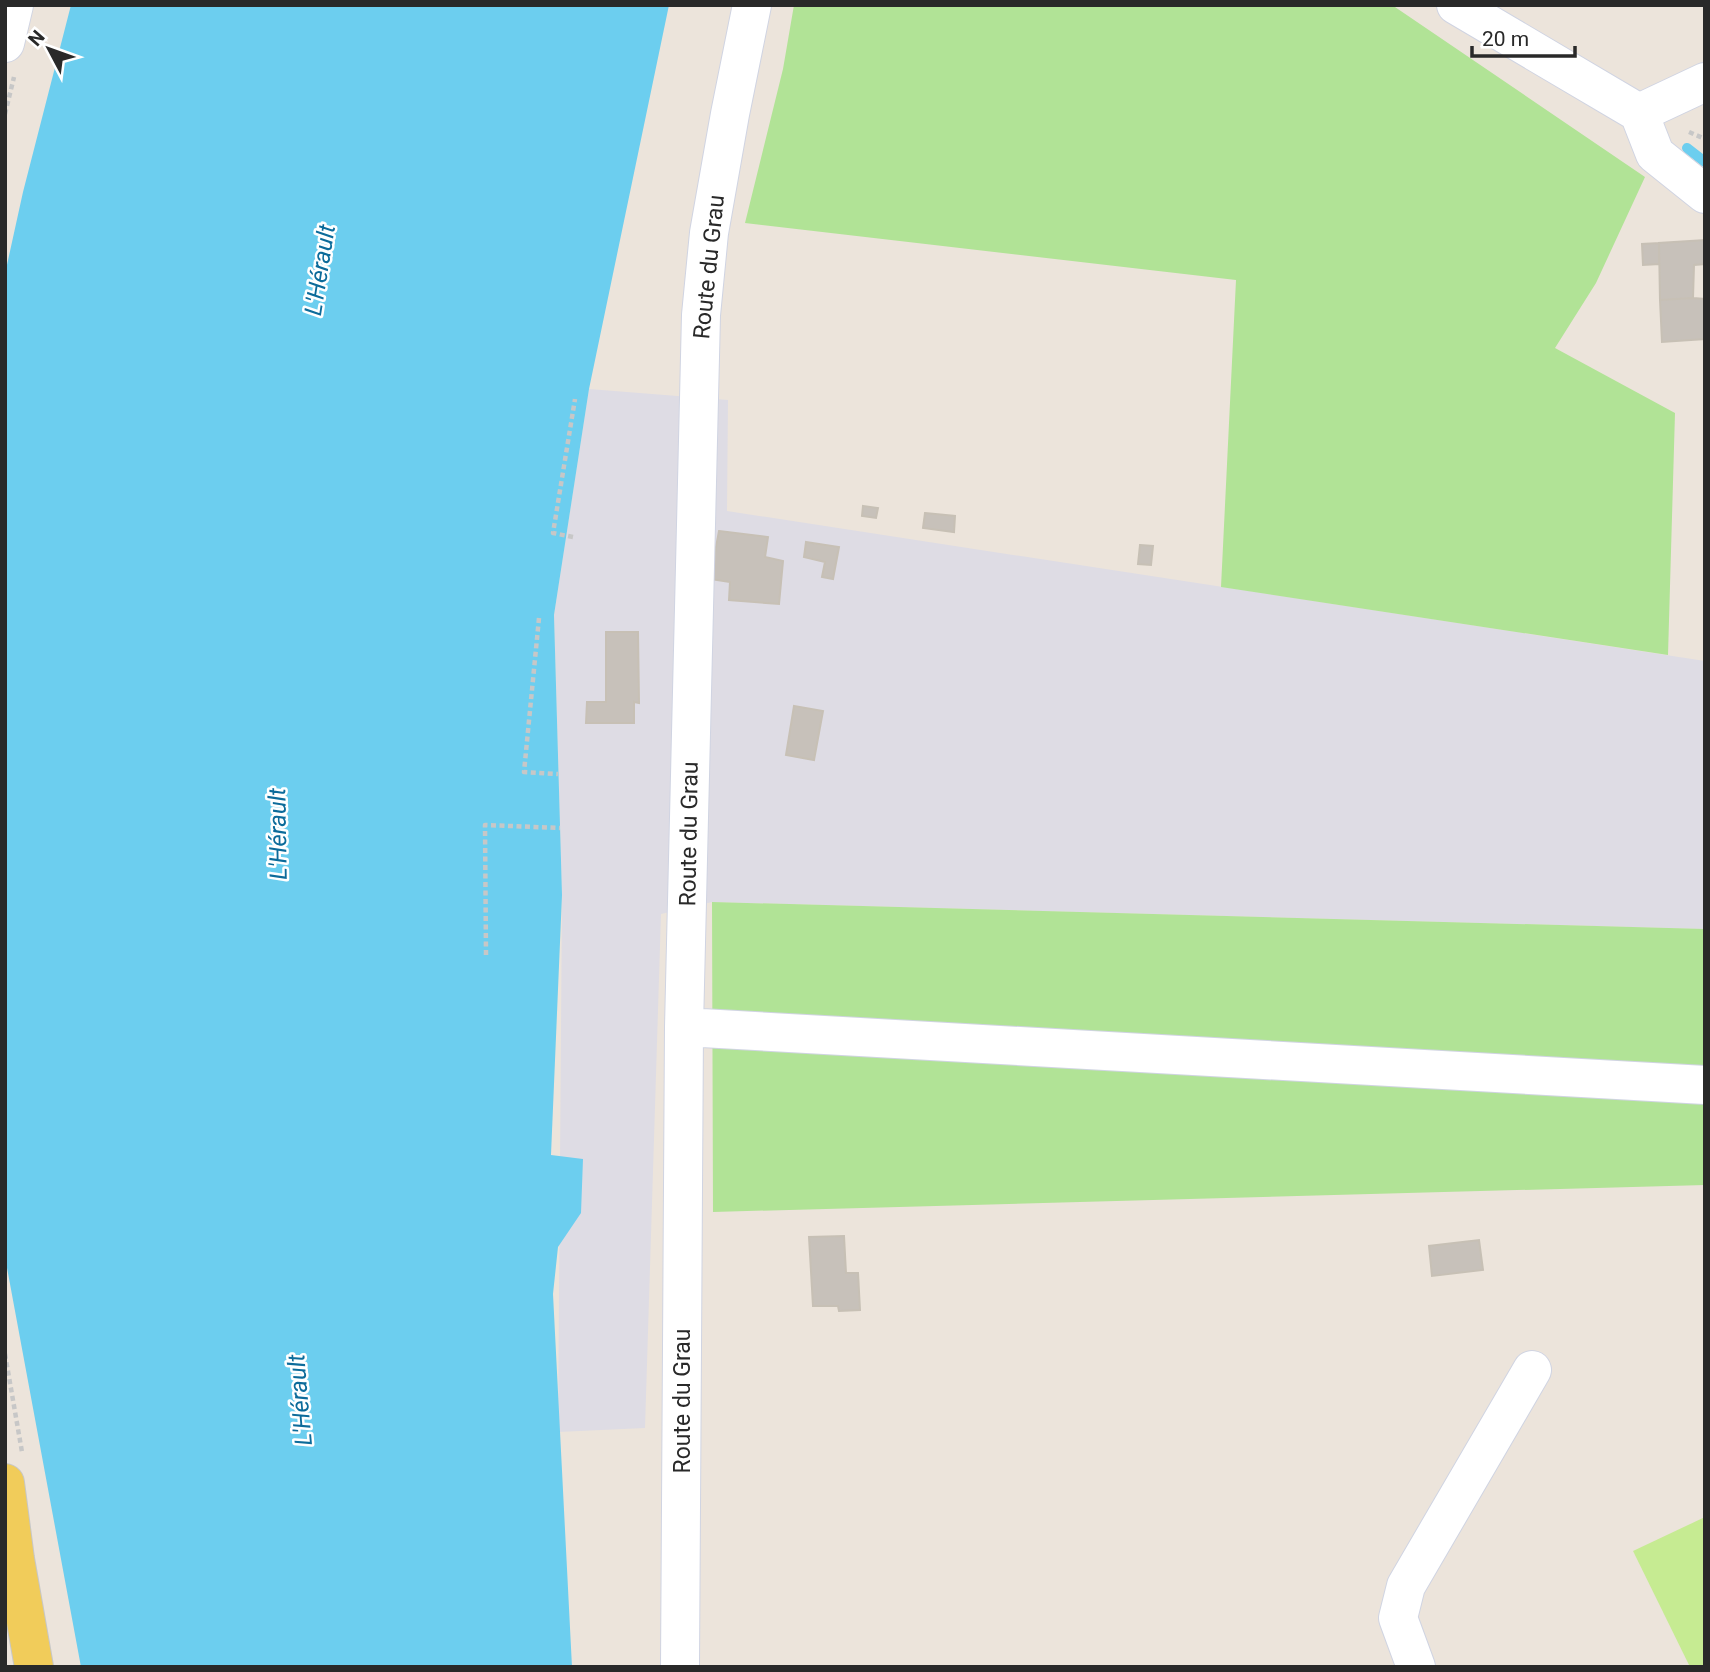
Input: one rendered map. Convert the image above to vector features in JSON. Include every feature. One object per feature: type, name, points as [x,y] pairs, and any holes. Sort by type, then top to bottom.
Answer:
[{"type":"main road","points":[[5,1483],[34,1667]]},
{"type":"street","points":[[5,43],[14,5]]},
{"type":"street","name":"Route du Grau","points":[[680,1667],[684,1027],[701,315],[709,233],[752,5]]},
{"type":"street","points":[[1456,5],[1639,113],[1655,154],[1705,194]]},
{"type":"street","points":[[1639,113],[1705,82]]},
{"type":"street","points":[[684,1027],[1705,1085]]},
{"type":"street","points":[[1416,1667],[1398,1618],[1406,1586],[1532,1370]]},
{"type":"path","points":[[573,537],[553,533],[575,399]]},
{"type":"path","points":[[539,618],[524,772],[558,774]]},
{"type":"path","points":[[486,955],[485,825],[560,828]]},
{"type":"shaded area","points":[[589,389],[728,400],[727,511],[1705,661],[1705,929],[712,902],[661,914],[645,1428],[558,1432],[562,895],[554,615]]},
{"type":"green space","points":[[794,5],[1392,5],[1645,177],[1596,283],[1555,348],[1675,413],[1668,655],[1221,587],[1236,280],[745,223],[783,69]]},
{"type":"green space","points":[[712,902],[1705,929],[1705,1185],[713,1212]]},
{"type":"green space","points":[[1705,1517],[1705,1667],[1690,1667],[1633,1551]]},
{"type":"water","name":"L'Hérault","points":[[71,5],[669,5],[589,389],[554,615],[562,895],[551,1155],[583,1159],[581,1213],[558,1247],[553,1294],[572,1667],[81,1667],[5,1257],[5,274]]},
{"type":"building","points":[[1705,240],[1705,264],[1694,265],[1693,298],[1660,300],[1659,243]]},
{"type":"building","points":[[1659,243],[1659,264],[1643,265],[1642,244]]},
{"type":"building","points":[[1705,299],[1705,339],[1662,342],[1660,300]]},
{"type":"building","points":[[863,506],[878,508],[876,518],[862,516]]},
{"type":"building","points":[[925,513],[955,516],[954,532],[923,528]]},
{"type":"building","points":[[719,531],[768,537],[765,557],[783,561],[779,604],[729,600],[730,582],[710,579]]},
{"type":"building","points":[[806,542],[839,547],[833,579],[822,577],[825,562],[804,557]]},
{"type":"building","points":[[1140,545],[1153,546],[1151,565],[1138,564]]},
{"type":"building","points":[[606,632],[638,632],[639,703],[634,702],[634,723],[586,723],[587,702],[606,702]]},
{"type":"building","points":[[794,706],[823,711],[814,760],[786,755]]},
{"type":"building","points":[[844,1236],[846,1273],[858,1273],[860,1310],[839,1311],[838,1306],[813,1306],[809,1237]]},
{"type":"building","points":[[1479,1240],[1483,1270],[1432,1276],[1429,1246]]},
{"type":"waterway","points":[[1687,148],[1705,162]]}]
